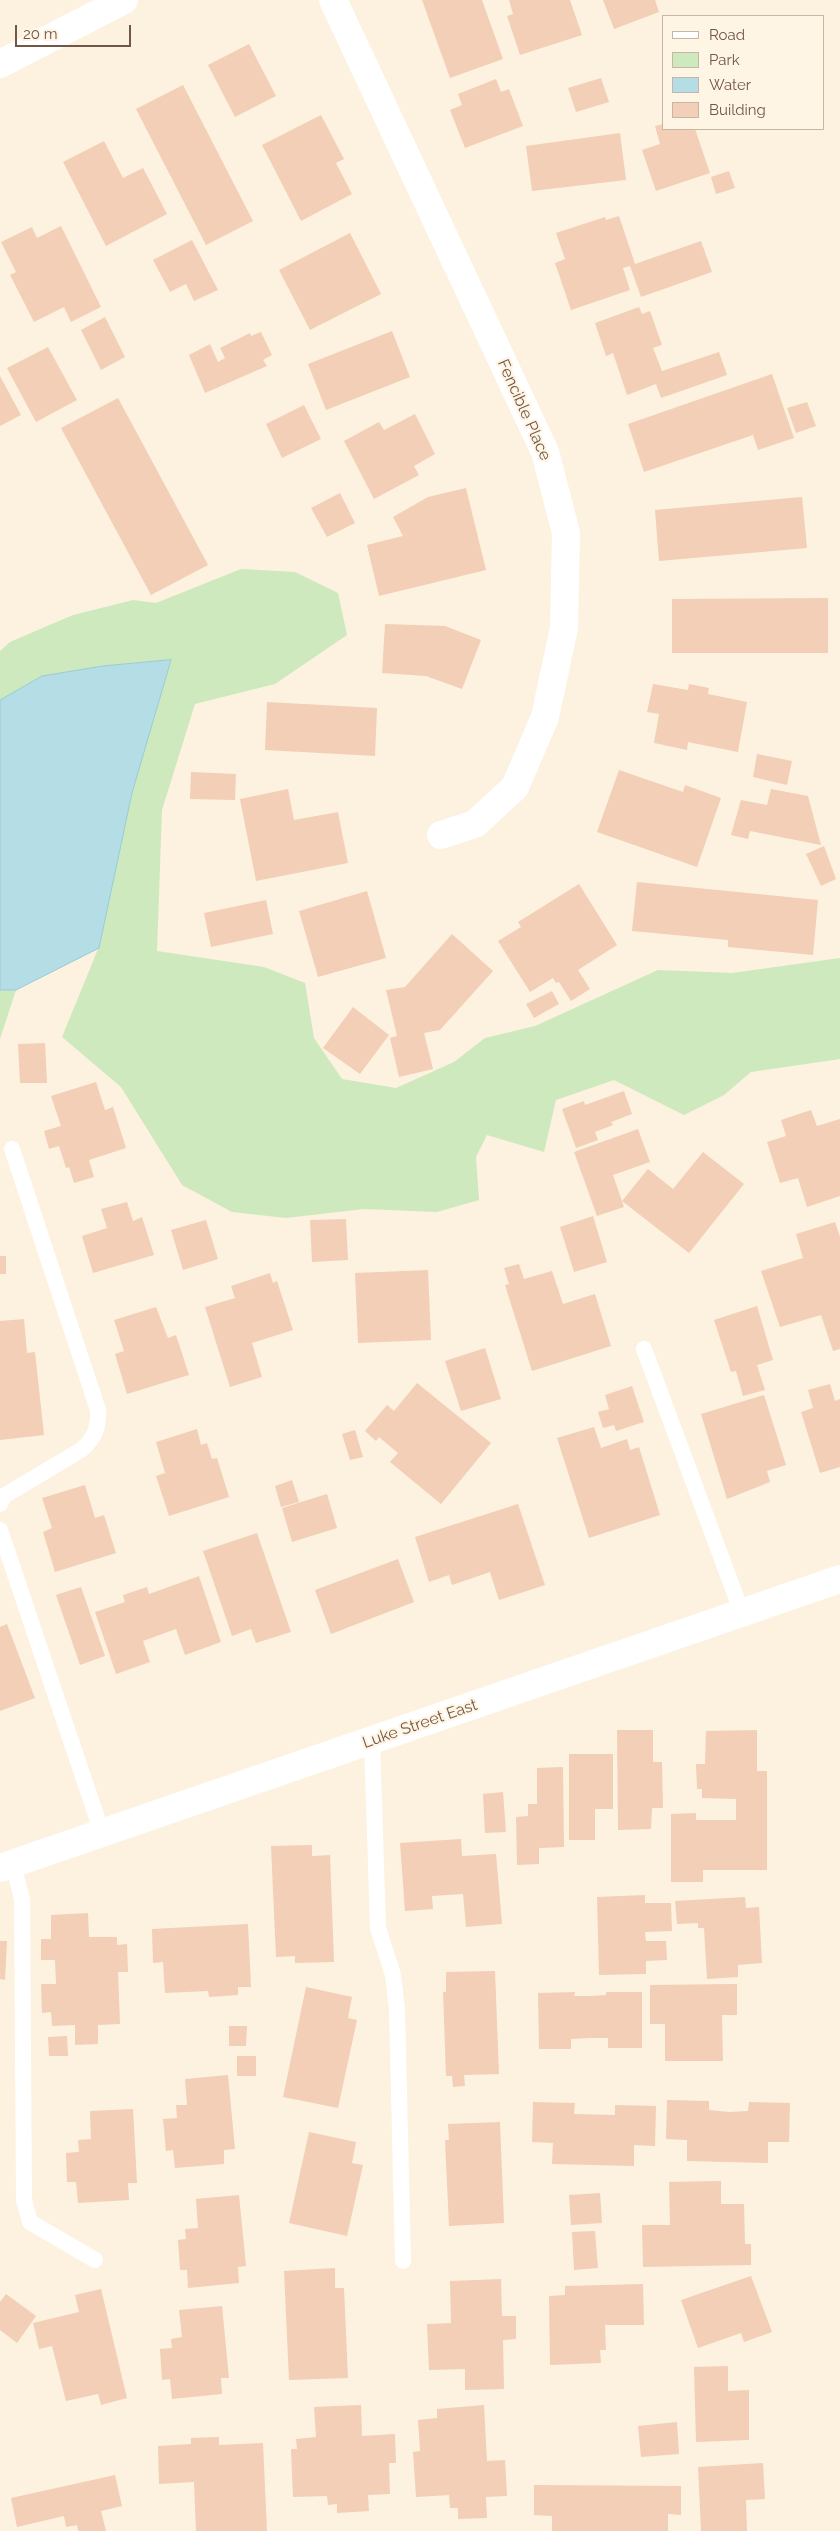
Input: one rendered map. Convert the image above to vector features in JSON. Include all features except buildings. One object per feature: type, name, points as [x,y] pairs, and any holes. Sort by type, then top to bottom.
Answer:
[{"type":"street","points":[[0,64],[124,0]]},
{"type":"street","name":"Fencible Place","points":[[333,0],[545,452],[566,533],[564,628],[545,717],[516,787],[475,824],[441,835]]},
{"type":"street","name":"Luke Street East","points":[[7,1866],[742,1613],[840,1582]]},
{"type":"lane","points":[[0,1504],[4,1496],[81,1450],[90,1442],[98,1420],[98,1410],[12,1149]]},
{"type":"lane","points":[[644,1349],[742,1613]]},
{"type":"lane","points":[[0,1530],[102,1833]]},
{"type":"lane","points":[[372,1740],[378,1928],[393,1975],[397,2009],[403,2261]]},
{"type":"lane","points":[[7,1866],[22,1899],[24,2200],[30,2222],[95,2260]]},
{"type":"green space","points":[[241,569],[295,572],[338,593],[347,635],[275,684],[195,704],[162,810],[157,951],[264,967],[305,983],[314,1038],[342,1079],[396,1088],[454,1062],[485,1038],[535,1026],[658,970],[732,973],[840,958],[840,1059],[751,1072],[724,1095],[684,1115],[614,1080],[556,1100],[544,1152],[487,1135],[476,1157],[479,1200],[437,1212],[364,1209],[286,1218],[232,1212],[182,1185],[121,1087],[62,1037],[98,949],[16,990],[0,1039],[0,651],[10,642],[73,615],[133,600],[156,603]]},
{"type":"water","points":[[171,660],[132,793],[99,948],[16,990],[0,990],[0,700],[42,676],[103,666]]}]
